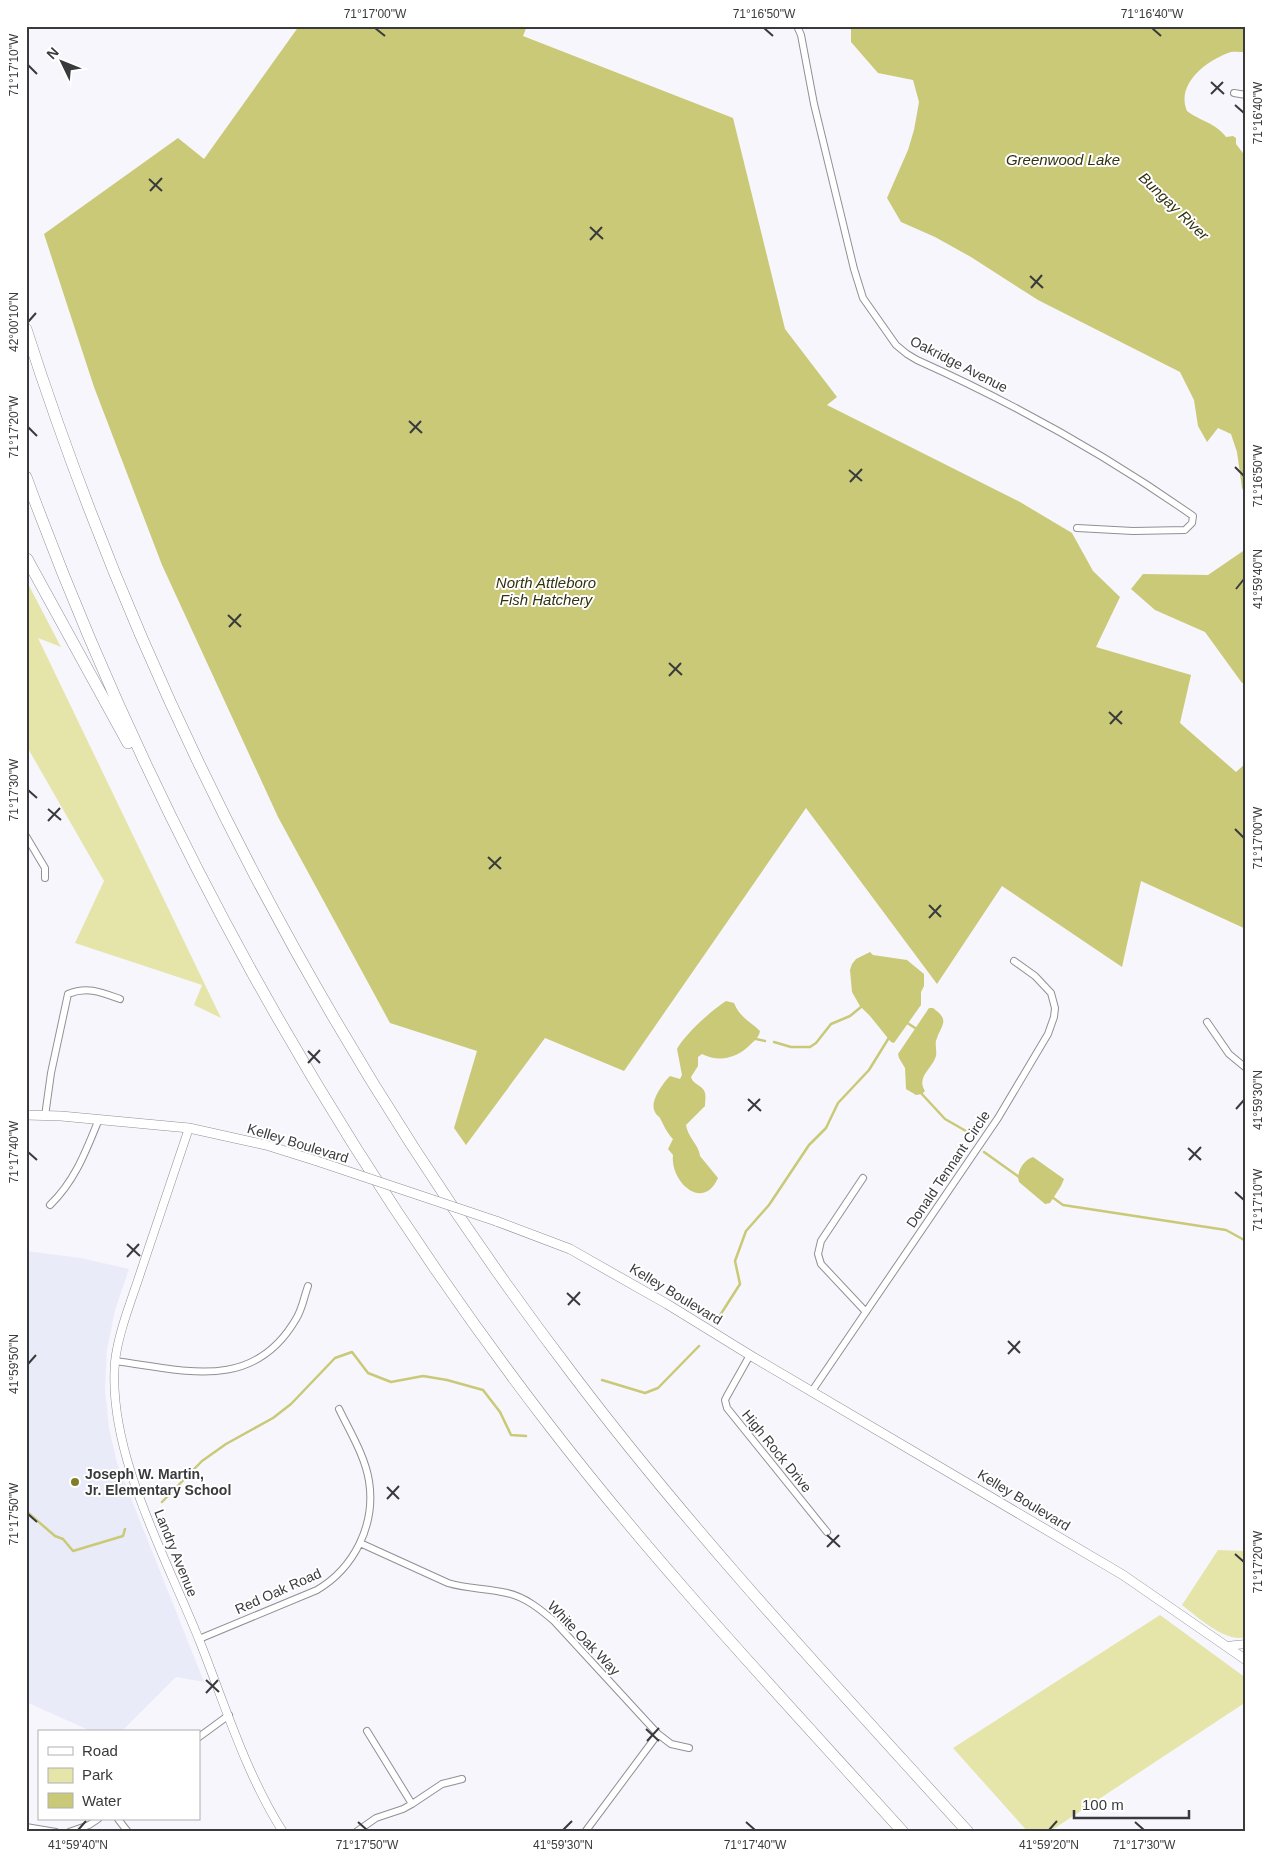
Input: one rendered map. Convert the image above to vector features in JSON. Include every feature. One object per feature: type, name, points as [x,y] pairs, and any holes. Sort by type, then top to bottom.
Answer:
[{"type":"highway","points":[[26,330],[67,450],[107,554],[181,725],[229,825],[272,908],[340,1029],[393,1117],[491,1264],[608,1420],[715,1550],[968,1832]]},
{"type":"highway","points":[[26,477],[86,631],[178,834]]},
{"type":"highway","points":[[27,558],[257,983],[313,1079],[413,1237],[482,1336],[560,1440],[649,1548],[710,1618],[903,1832]]},
{"type":"main road","name":"Kelley Boulevard","points":[[26,1115],[99,1119],[189,1128],[266,1145],[496,1221],[570,1249],[667,1304],[1123,1575],[1246,1660]]},
{"type":"street","name":"Oakridge Avenue","points":[[797,26],[801,35],[814,104],[839,208],[863,298],[896,345],[917,360],[1052,426],[1109,460],[1193,516],[1192,523],[1185,530],[1134,531],[1077,528]]},
{"type":"street","points":[[1234,92],[1246,95]]},
{"type":"street","points":[[26,836],[45,868],[45,878]]},
{"type":"street","name":"Donald Tennant Circle","points":[[812,1391],[998,1118],[1048,1034],[1055,1008],[1051,993],[1036,976],[1014,961]]},
{"type":"street","points":[[45,1116],[50,1073],[68,994],[78,990],[94,990],[120,999]]},
{"type":"street","points":[[1207,1022],[1229,1054],[1246,1068]]},
{"type":"street","points":[[50,1205],[62,1194],[73,1178],[99,1119]]},
{"type":"street","name":"Landry Avenue","points":[[189,1128],[127,1314],[116,1361],[115,1384],[119,1425],[126,1457],[155,1536],[260,1792],[283,1832]]},
{"type":"street","points":[[862,1178],[821,1241],[818,1254],[824,1268],[866,1312]]},
{"type":"street","points":[[116,1361],[188,1372],[222,1372],[237,1368],[270,1350],[285,1335],[297,1318],[308,1286]]},
{"type":"street","name":"High Rock Drive","points":[[750,1355],[725,1400],[727,1408],[827,1532]]},
{"type":"street","name":"Red Oak Road","points":[[198,1639],[306,1595],[326,1584],[346,1566],[360,1543],[369,1516],[369,1481],[361,1456],[339,1409]]},
{"type":"street","name":"White Oak Way","points":[[360,1543],[448,1583],[460,1587],[509,1593],[535,1605],[554,1621],[658,1734],[671,1744],[689,1748]]},
{"type":"street","points":[[1226,1646],[1246,1644]]},
{"type":"street","points":[[200,1736],[228,1714]]},
{"type":"street","points":[[367,1731],[412,1804]]},
{"type":"street","points":[[585,1832],[658,1734]]},
{"type":"street","points":[[356,1832],[376,1818],[412,1804],[442,1784],[462,1778]]},
{"type":"street","points":[[69,1832],[89,1825],[96,1820]]},
{"type":"street","points":[[119,1820],[128,1832]]},
{"type":"street","points":[[26,1827],[56,1832]]},
{"type":"shaded area","name":"Joseph W. Martin, Jr. Elementary School","points":[[26,1251],[81,1258],[129,1269],[115,1310],[107,1350],[105,1389],[109,1428],[117,1463],[204,1682],[176,1677],[123,1730],[89,1730],[26,1702]]},
{"type":"green space","points":[[26,580],[61,647],[38,638],[221,1018],[194,1005],[202,985],[75,943],[104,881],[26,745]]},
{"type":"green space","points":[[1218,1550],[1246,1551],[1246,1637],[1238,1638],[1221,1633],[1182,1605]]},
{"type":"green space","points":[[1160,1615],[1246,1678],[1246,1702],[1049,1832],[1028,1832],[953,1748]]},
{"type":"water","name":"North Attleboro Fish Hatchery","points":[[299,26],[527,26],[523,36],[733,118],[785,329],[837,397],[827,405],[1020,502],[1072,533],[1093,571],[1120,597],[1096,647],[1191,675],[1180,723],[1236,772],[1246,763],[1246,929],[1141,881],[1122,967],[1002,886],[937,984],[806,808],[624,1071],[545,1038],[466,1145],[454,1128],[477,1051],[390,1023],[278,817],[162,565],[94,387],[44,234],[178,138],[204,159]]},
{"type":"water","name":"Greenwood Lake","points":[[851,26],[1246,26],[1246,51],[1222,55],[1204,66],[1190,82],[1186,91],[1185,101],[1187,111],[1218,128],[1226,137],[1233,136],[1236,138],[1236,144],[1246,157],[1246,496],[1242,488],[1237,452],[1231,434],[1218,428],[1207,442],[1198,426],[1194,400],[1180,372],[1038,300],[971,257],[935,237],[901,222],[887,198],[908,150],[919,102],[913,80],[878,73],[851,42]]},
{"type":"water","points":[[1246,549],[1246,682],[1242,683],[1205,632],[1155,610],[1131,589],[1143,574],[1208,575]]},
{"type":"water","points":[[870,952],[873,955],[907,960],[924,974],[921,1005],[894,1043],[891,1042],[860,1006],[852,992],[850,970],[852,964],[856,959]]},
{"type":"water","points":[[726,1001],[734,1003],[742,1016],[760,1031],[758,1037],[746,1049],[734,1056],[715,1058],[702,1054],[698,1057],[698,1066],[691,1077],[704,1090],[705,1106],[686,1125],[700,1156],[718,1178],[712,1188],[704,1193],[696,1193],[682,1183],[677,1175],[673,1165],[673,1155],[668,1149],[673,1139],[667,1132],[660,1117],[655,1113],[654,1103],[655,1098],[670,1076],[680,1079],[682,1075],[677,1049],[681,1043],[699,1023]]},
{"type":"water","points":[[929,1008],[933,1008],[942,1016],[943,1023],[936,1041],[936,1056],[923,1077],[922,1081],[925,1091],[922,1094],[916,1095],[906,1089],[905,1068],[898,1054]]},
{"type":"water","points":[[1033,1157],[1064,1179],[1050,1203],[1045,1204],[1019,1182],[1018,1178],[1021,1167]]},
{"type":"waterway","points":[[774,1042],[791,1047],[810,1047],[816,1043],[831,1024],[850,1016],[861,1007]]},
{"type":"waterway","points":[[906,1022],[918,1030]]},
{"type":"waterway","points":[[717,1320],[740,1284],[735,1261],[746,1231],[769,1205],[809,1145],[826,1128],[838,1103],[869,1070],[890,1036]]},
{"type":"waterway","points":[[756,1039],[765,1041]]},
{"type":"waterway","points":[[920,1092],[945,1119],[973,1135]]},
{"type":"waterway","points":[[984,1152],[1019,1177]]},
{"type":"waterway","points":[[1052,1197],[1063,1205],[1226,1230],[1246,1241]]},
{"type":"waterway","points":[[602,1380],[645,1393],[658,1388],[699,1346]]},
{"type":"waterway","points":[[162,1502],[202,1461],[226,1444],[273,1418],[291,1404],[335,1358],[352,1352],[368,1373],[391,1382],[423,1376],[447,1380],[483,1390],[500,1412],[511,1435],[526,1436]]},
{"type":"waterway","points":[[26,1511],[55,1536],[63,1539],[73,1551],[123,1536],[125,1529]]},
{"type":"place","name":"Joseph W. Martin, Jr. Elementary School","points":[[75,1482]]},
{"type":"water label","name":"Bungay River","points":[[1174,206]]}]
